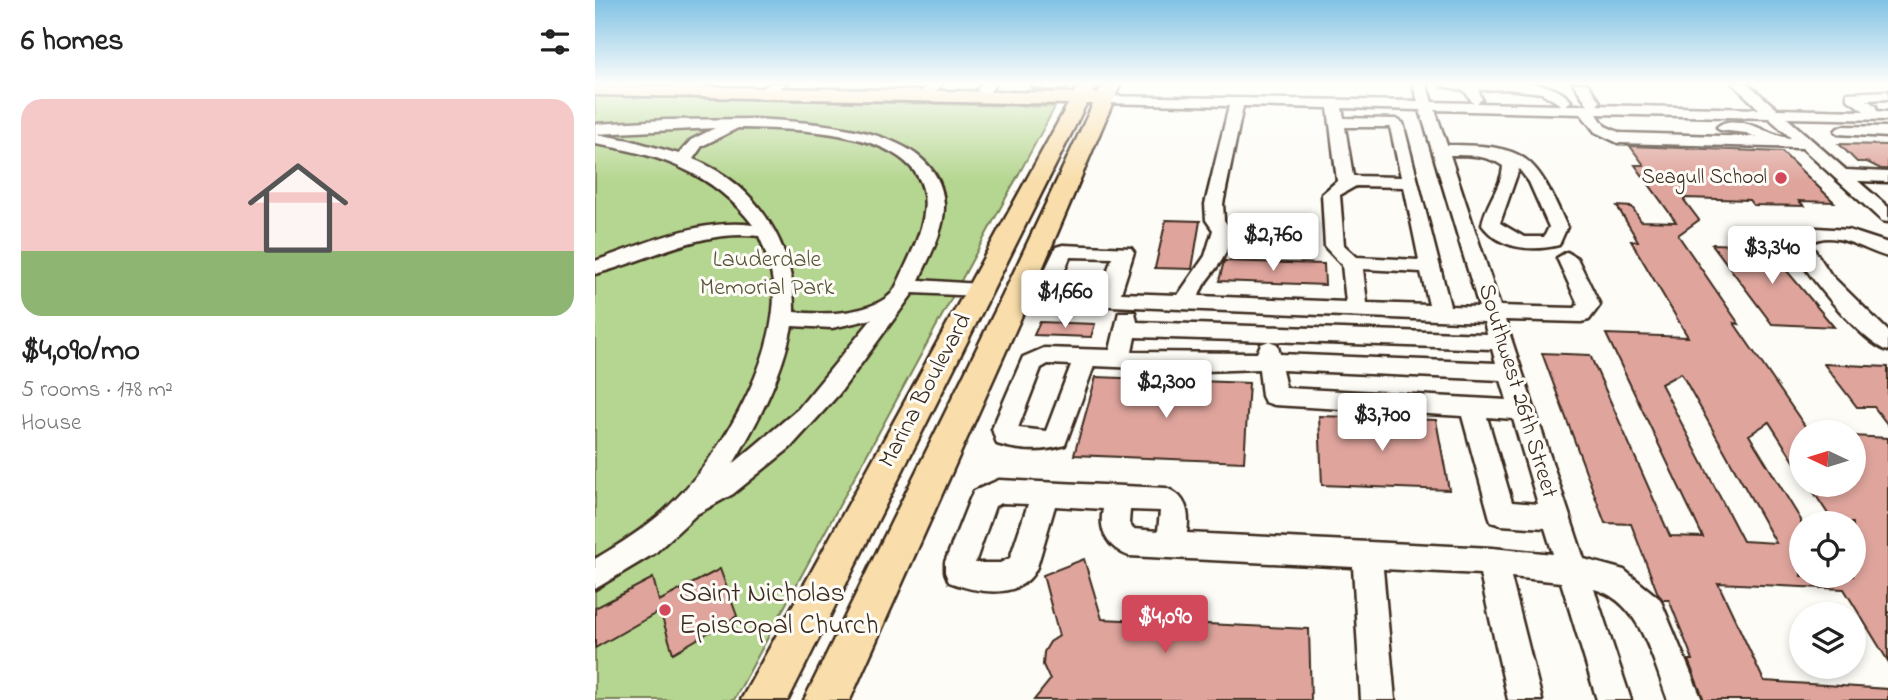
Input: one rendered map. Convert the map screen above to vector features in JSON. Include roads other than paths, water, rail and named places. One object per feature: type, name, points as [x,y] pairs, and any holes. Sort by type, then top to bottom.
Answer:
[{"type":"main road","name":"Marina Boulevard","points":[[764,700],[1071,116]]},
{"type":"main road","name":"Marina Boulevard","points":[[827,700],[1017,295],[1076,116]]},
{"type":"street","points":[[1187,302],[1188,288],[1218,250],[1222,230],[1215,220],[1214,204],[1234,116]]},
{"type":"street","points":[[1336,116],[1345,181]]},
{"type":"street","name":"Southwest 26th Street","points":[[1429,116],[1614,700]]},
{"type":"street","points":[[1593,116],[1597,125]]},
{"type":"street","points":[[1775,116],[1888,217]]},
{"type":"street","points":[[1868,116],[1885,134]]},
{"type":"street","points":[[1461,121],[1597,125],[1618,138],[1806,143]]},
{"type":"street","points":[[1337,122],[1395,123],[1441,313]]},
{"type":"street","points":[[595,129],[688,123],[745,124],[844,133],[902,152],[918,165],[932,183],[937,205],[923,250],[901,293],[865,346],[817,405],[762,457],[720,490],[687,507]]},
{"type":"street","points":[[684,161],[687,150],[697,142],[745,124]]},
{"type":"street","points":[[1843,131],[1885,134]]},
{"type":"street","points":[[595,139],[646,148],[710,172],[744,199],[768,232],[782,280],[782,317],[772,355],[740,435],[687,507],[638,549],[595,575]]},
{"type":"street","points":[[1440,150],[1474,150],[1499,150],[1523,160],[1549,204],[1558,227],[1552,241],[1540,245],[1519,243],[1501,235],[1491,225],[1491,216],[1512,173],[1510,164],[1501,157],[1474,150]]},
{"type":"street","points":[[1842,175],[1888,177]]},
{"type":"street","points":[[1357,309],[1353,269],[1335,247],[1331,194],[1345,181],[1411,182]]},
{"type":"street","points":[[595,268],[707,232],[729,220],[744,199]]},
{"type":"street","points":[[707,232],[746,228],[768,232]]},
{"type":"street","points":[[1888,251],[1857,237],[1834,233],[1806,236],[1800,242],[1801,251],[1811,263],[1862,320],[1888,343]]},
{"type":"street","points":[[1017,295],[1118,293],[1187,302],[1441,313],[1581,315],[1589,305],[1567,258]]},
{"type":"street","points":[[1353,269],[1430,266]]},
{"type":"street","points":[[782,317],[809,322],[838,321],[869,313],[901,293],[979,290]]},
{"type":"street","points":[[1118,293],[1125,330],[1120,358]]},
{"type":"street","points":[[1273,306],[1268,361],[1274,380],[1274,397],[1523,410]]},
{"type":"street","points":[[1125,330],[1271,332],[1502,342]]},
{"type":"street","points":[[1471,341],[1478,370],[1480,408],[1501,513],[1557,517]]},
{"type":"street","points":[[1085,358],[1204,363],[1268,361],[1511,372]]},
{"type":"street","points":[[1045,494],[1166,500],[1172,503],[1175,510],[1170,545]]},
{"type":"street","points":[[1119,498],[1113,523],[1119,537],[1129,543],[1492,561],[1573,570],[1613,580],[1649,610],[1685,700]]},
{"type":"street","points":[[1367,555],[1378,700]]},
{"type":"street","points":[[1492,561],[1525,700]]},
{"type":"place","name":"Seagull School","points":[[1781,178]]},
{"type":"place","name":"Saint Nicholas Episcopal Church","points":[[665,610]]},
{"type":"park label","name":"Lauderdale Memorial Park","points":[[767,274]]}]
